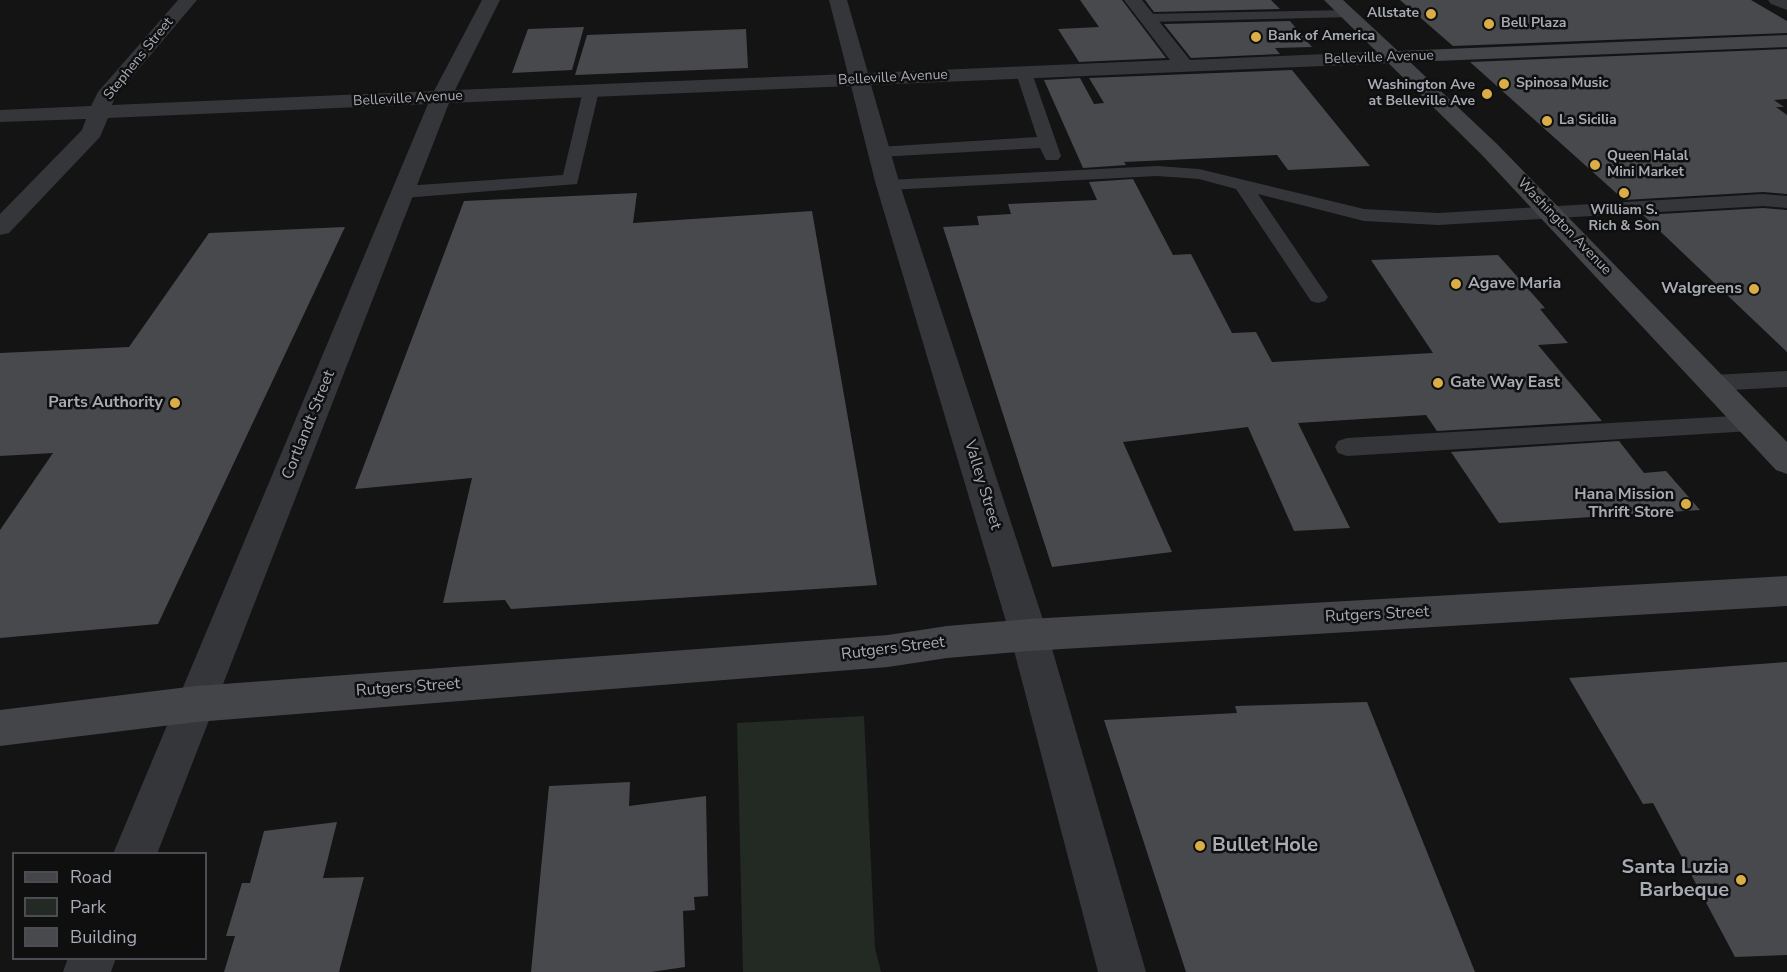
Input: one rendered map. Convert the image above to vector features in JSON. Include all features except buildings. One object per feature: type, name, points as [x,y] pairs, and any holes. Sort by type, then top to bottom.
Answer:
[{"type":"main road","name":"Washington Avenue","points":[[1333,0],[1394,57],[1551,213],[1787,462]]},
{"type":"main road","name":"Belleville Avenue","points":[[1394,57],[1787,41]]},
{"type":"main road","name":"Rutgers Street","points":[[0,728],[196,704],[888,651],[947,642],[1029,635],[1787,591]]},
{"type":"street","name":"Stephens Street","points":[[0,228],[92,132],[105,96],[188,0]]},
{"type":"street","name":"Cortlandt Street","points":[[136,852],[441,97],[491,0]]},
{"type":"street","name":"Valley Street","points":[[838,0],[888,185],[1029,635],[1122,972]]},
{"type":"street","points":[[1134,0],[1185,66]]},
{"type":"street","points":[[1777,0],[1787,5]]},
{"type":"street","name":"Belleville Avenue","points":[[0,116],[1394,57]]},
{"type":"lane","points":[[1147,18],[1347,14]]},
{"type":"lane","points":[[1024,73],[1059,176]]},
{"type":"lane","points":[[404,192],[571,180],[591,91]]},
{"type":"lane","points":[[879,152],[1048,142]]},
{"type":"lane","points":[[888,185],[1157,171],[1199,174],[1364,215],[1438,219],[1763,200],[1787,202]]},
{"type":"lane","points":[[1242,184],[1318,297]]},
{"type":"lane","points":[[1713,383],[1787,380]]},
{"type":"lane","points":[[1347,447],[1751,423]]},
{"type":"green space","points":[[864,716],[875,948],[881,972],[743,972],[737,723]]},
{"type":"place","name":"Allstate","points":[[1431,14]]},
{"type":"place","name":"Bell Plaza","points":[[1489,24]]},
{"type":"place","name":"Bank of America","points":[[1256,37]]},
{"type":"place","name":"Spinosa Music","points":[[1504,84]]},
{"type":"place","name":"Washington Ave at Belleville Ave","points":[[1487,94]]},
{"type":"place","name":"La Sicilia","points":[[1547,121]]},
{"type":"place","name":"Queen Halal Mini Market","points":[[1595,165]]},
{"type":"place","name":"William S. Rich & Son","points":[[1624,193]]},
{"type":"place","name":"Agave Maria","points":[[1456,284]]},
{"type":"place","name":"Walgreens","points":[[1754,289]]},
{"type":"place","name":"Gate Way East","points":[[1438,383]]},
{"type":"place","name":"Parts Authority","points":[[175,403]]},
{"type":"place","name":"Hana Mission Thrift Store","points":[[1686,504]]},
{"type":"place","name":"Bullet Hole","points":[[1200,846]]},
{"type":"place","name":"Santa Luzia Barbeque","points":[[1741,880]]}]
